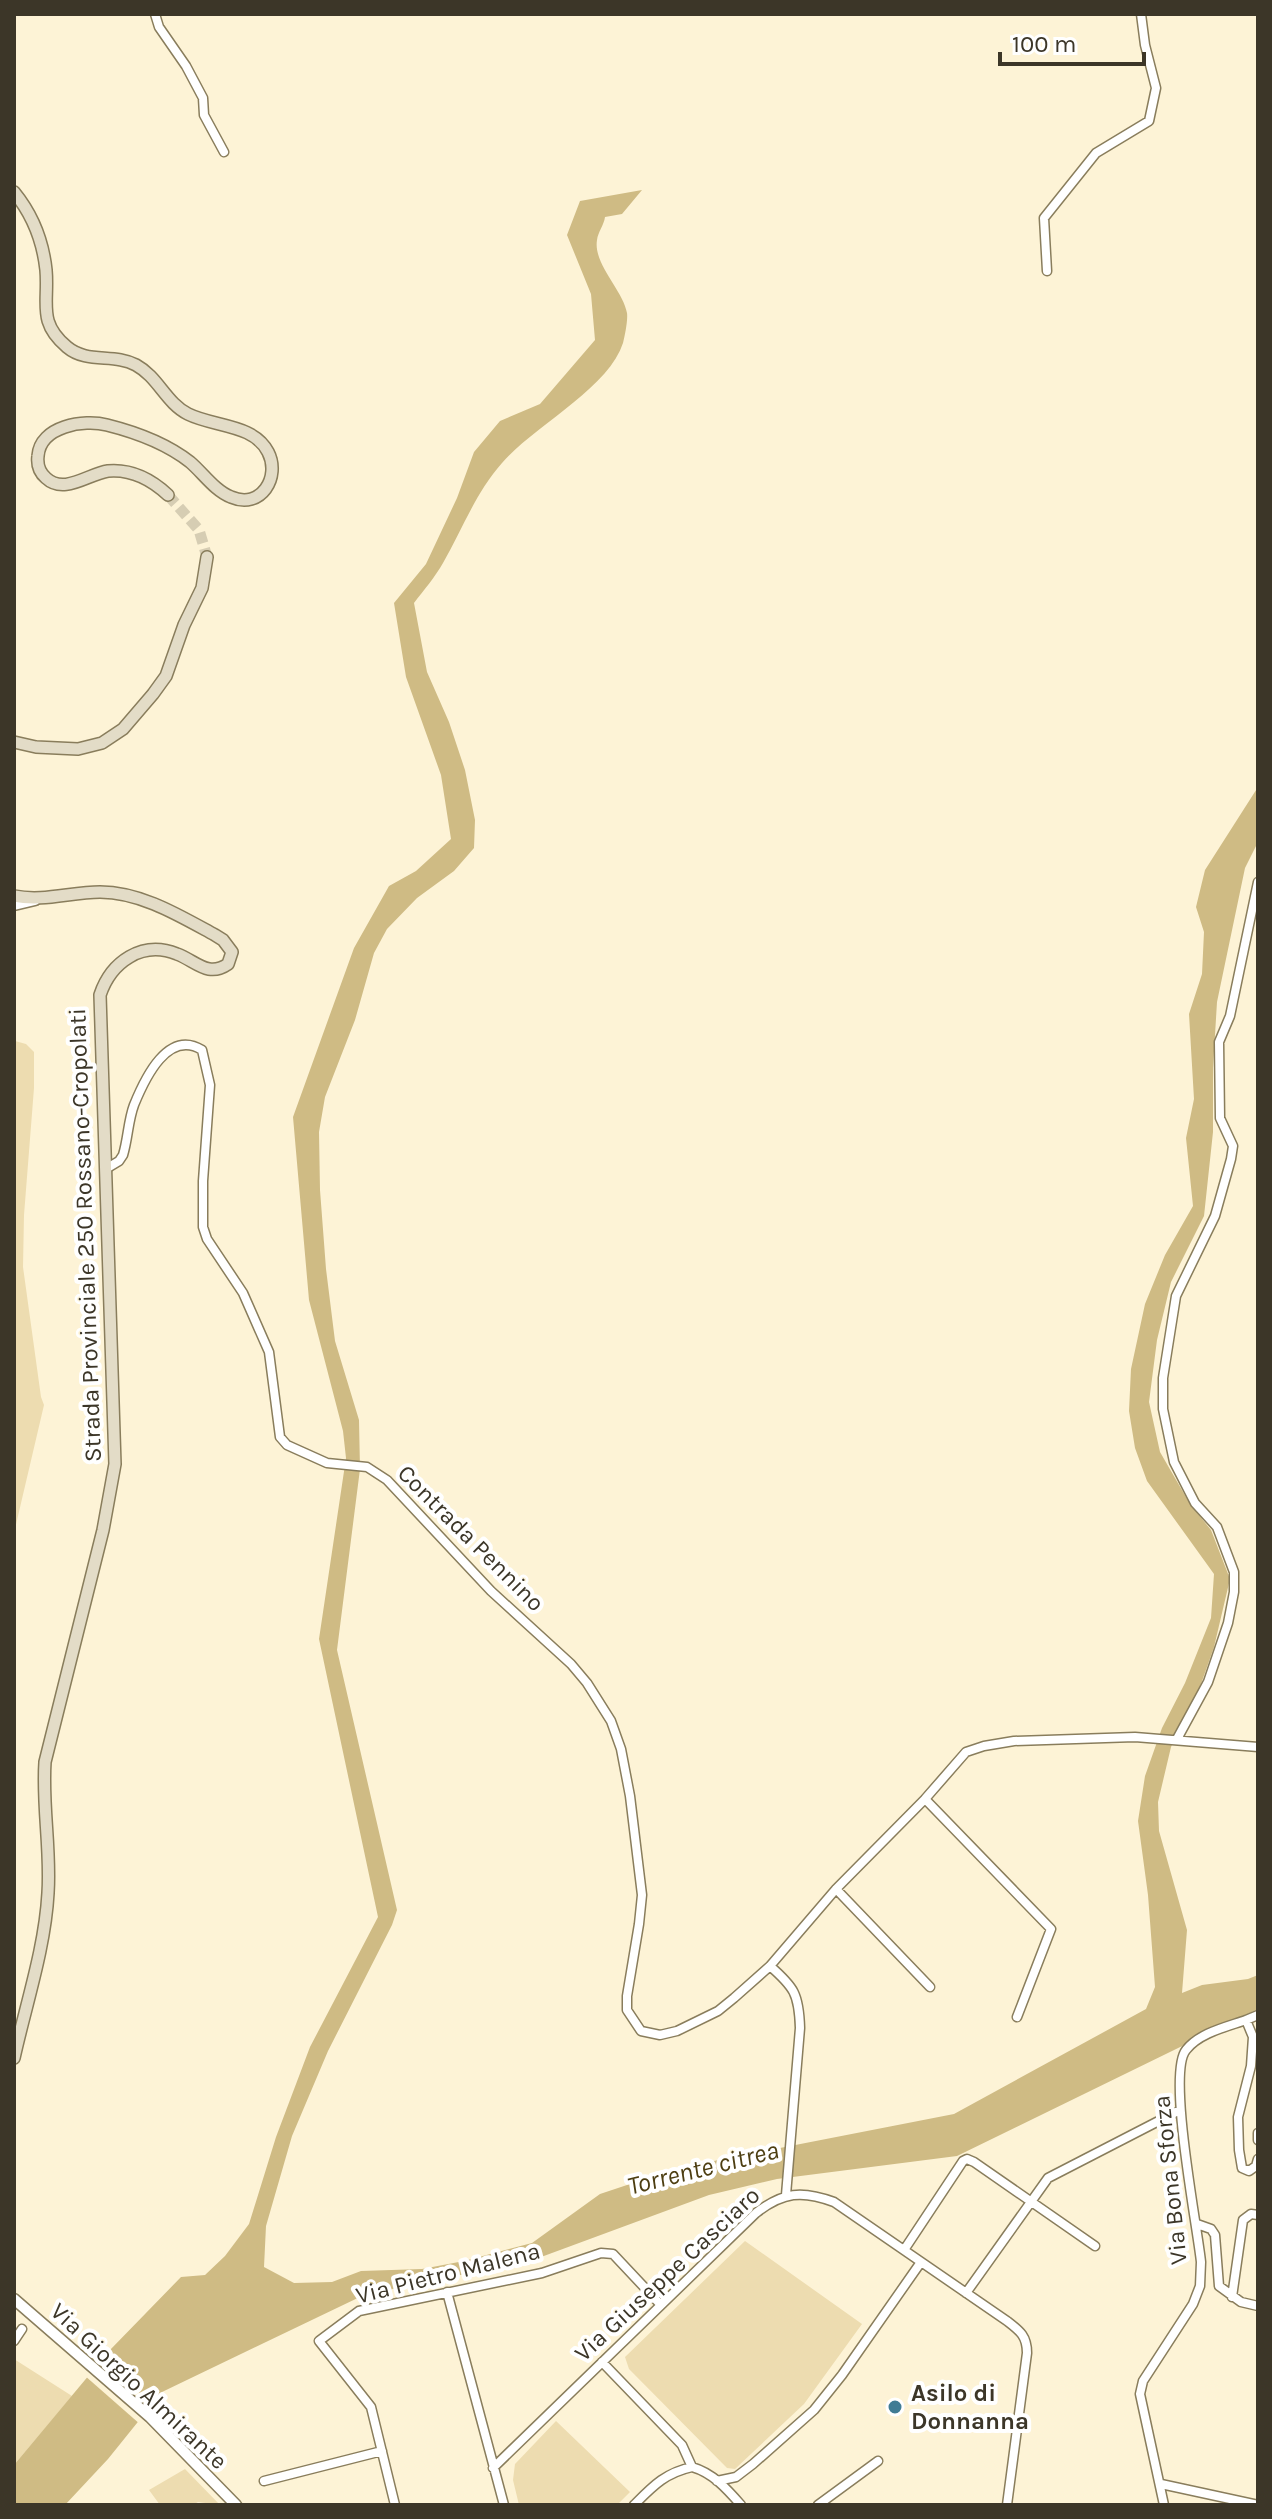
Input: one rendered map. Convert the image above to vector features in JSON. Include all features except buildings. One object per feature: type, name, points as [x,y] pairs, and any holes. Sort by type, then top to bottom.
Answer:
[{"type":"main road","points":[[14,192],[31,218],[40,242],[46,270],[45,312],[55,335],[76,354],[134,364],[148,374],[183,411],[203,421],[256,437],[267,449],[272,461],[273,475],[265,490],[253,498],[239,500],[225,494],[169,448],[108,425],[87,423],[64,428],[45,439],[39,449],[40,471],[47,480],[57,485],[106,471],[119,471],[140,476],[168,495]]},
{"type":"main road","points":[[14,742],[36,747],[78,749],[102,743],[123,729],[166,676],[184,625],[202,588],[207,573],[207,557]]},
{"type":"main road","name":"Strada Provinciale 250 Rossano-Cropolati","points":[[14,896],[43,898],[105,892],[133,897],[215,935],[232,952],[228,964],[212,970],[175,952],[156,950],[136,953],[113,968],[100,995],[115,1464],[103,1530],[45,1762],[43,1794],[47,1909],[14,2058]]},
{"type":"street","points":[[155,14],[159,27],[186,66],[203,98],[204,115],[224,152]]},
{"type":"street","points":[[1047,271],[1044,218],[1096,153],[1149,121],[1156,88],[1141,14]]},
{"type":"street","points":[[1177,1739],[1208,1682],[1228,1623],[1234,1572],[1217,1527],[1195,1503],[1174,1462],[1163,1409],[1163,1378],[1176,1296],[1215,1216],[1231,1159],[1233,1146],[1220,1118],[1219,1042],[1230,1016],[1258,882]]},
{"type":"street","points":[[14,905],[43,898]]},
{"type":"street","name":"Contrada Pennino","points":[[109,1167],[123,1155],[134,1106],[162,1056],[185,1043],[202,1050],[210,1085],[202,1214],[207,1239],[243,1293],[269,1352],[280,1437],[287,1445],[327,1463],[364,1467],[387,1480],[491,1591],[571,1664],[611,1721],[621,1749],[630,1796],[642,1895],[627,2010],[635,2024],[648,2035],[677,2031],[718,2011],[770,1966],[836,1889],[925,1799],[966,1752],[1014,1741],[1156,1738],[1258,1747]]},
{"type":"street","points":[[925,1799],[1051,1929],[1017,2017]]},
{"type":"street","points":[[836,1889],[930,1987]]},
{"type":"street","points":[[770,1966],[790,1983],[799,2010],[786,2195]]},
{"type":"street","points":[[1258,2015],[1246,2020],[1253,2037],[1249,2076],[1238,2117],[1242,2168],[1249,2171],[1256,2166],[1258,2159]]},
{"type":"street","name":"Via Bona Sforza","points":[[1164,2505],[1140,2394],[1143,2381],[1193,2304],[1200,2286],[1201,2262],[1178,2075],[1183,2053],[1195,2040],[1246,2020]]},
{"type":"street","points":[[966,2293],[1048,2178],[1180,2110]]},
{"type":"street","points":[[1258,2133],[1258,2140]]},
{"type":"street","points":[[904,2250],[967,2159],[1095,2246]]},
{"type":"street","name":"Via Giuseppe Casciaro","points":[[493,2468],[756,2213],[771,2201],[786,2195],[819,2196],[834,2202],[1020,2330],[1027,2340],[1007,2505]]},
{"type":"street","points":[[1232,2297],[1243,2220],[1247,2215],[1258,2215]]},
{"type":"street","points":[[1197,2224],[1211,2229],[1215,2235],[1219,2286],[1232,2297],[1258,2306]]},
{"type":"street","name":"Via Pietro Malena","points":[[395,2505],[371,2407],[319,2341],[359,2311],[542,2273],[601,2253],[613,2254],[660,2304]]},
{"type":"street","points":[[717,2481],[736,2477],[814,2410],[921,2262]]},
{"type":"street","points":[[447,2292],[504,2505]]},
{"type":"street","name":"Via Giorgio Almirante","points":[[14,2299],[150,2417],[236,2505]]},
{"type":"street","points":[[14,2341],[22,2329]]},
{"type":"street","points":[[602,2362],[682,2445],[692,2467]]},
{"type":"street","points":[[264,2481],[382,2451]]},
{"type":"street","points":[[818,2505],[878,2461]]},
{"type":"street","points":[[634,2505],[655,2483],[673,2471],[692,2467],[704,2470],[741,2505]]},
{"type":"street","points":[[1161,2484],[1255,2504]]},
{"type":"shaded area","points":[[15,1041],[26,1044],[34,1052],[23,1267],[44,1405],[14,1533]]},
{"type":"shaded area","points":[[745,2241],[862,2324],[804,2404],[735,2469],[727,2468],[629,2369],[625,2357]]},
{"type":"shaded area","points":[[14,2359],[72,2396],[14,2465]]},
{"type":"shaded area","points":[[556,2421],[630,2492],[617,2505],[519,2505],[513,2480],[515,2464]]},
{"type":"shaded area","points":[[185,2469],[220,2505],[198,2502],[193,2505],[160,2505],[149,2490]]},
{"type":"water","name":"Torrente citrea","points":[[642,190],[622,214],[605,217],[597,240],[599,258],[627,313],[623,343],[615,360],[587,391],[502,463],[477,499],[440,568],[414,603],[427,672],[449,722],[465,770],[475,820],[474,848],[454,871],[417,898],[387,929],[374,953],[355,1020],[325,1097],[319,1132],[326,1269],[335,1341],[359,1420],[360,1469],[337,1650],[397,1910],[328,2051],[292,2136],[266,2226],[264,2267],[294,2283],[332,2282],[361,2271],[422,2269],[532,2243],[600,2194],[678,2168],[954,2114],[1146,2009],[1155,1987],[1148,1895],[1138,1821],[1145,1776],[1162,1728],[1185,1683],[1211,1618],[1214,1574],[1147,1481],[1135,1448],[1129,1411],[1131,1369],[1145,1304],[1165,1255],[1193,1206],[1186,1138],[1194,1099],[1189,1014],[1202,974],[1204,932],[1196,907],[1205,870],[1258,787],[1258,842],[1245,868],[1217,1002],[1213,1132],[1204,1216],[1171,1282],[1157,1340],[1149,1402],[1160,1452],[1190,1504],[1211,1530],[1230,1579],[1214,1647],[1201,1684],[1171,1747],[1158,1802],[1159,1831],[1187,1930],[1182,1993],[1202,1985],[1258,1975],[1258,2009],[957,2156],[777,2179],[709,2195],[533,2260],[364,2295],[162,2392],[108,2459],[65,2505],[14,2505],[14,2465],[110,2350],[181,2277],[205,2275],[225,2256],[249,2224],[276,2137],[310,2047],[378,1917],[319,1639],[346,1458],[343,1431],[309,1300],[293,1117],[354,948],[389,886],[416,871],[451,839],[441,775],[406,677],[394,603],[426,564],[457,498],[474,452],[500,421],[540,404],[595,340],[591,294],[567,235],[580,201]]},
{"type":"pier","points":[[99,2357],[155,2407],[141,2425],[84,2375]]},
{"type":"tunnel","points":[[168,495],[199,530],[207,557]]},
{"type":"place","name":"Asilo di Donnanna","points":[[895,2407]]}]
